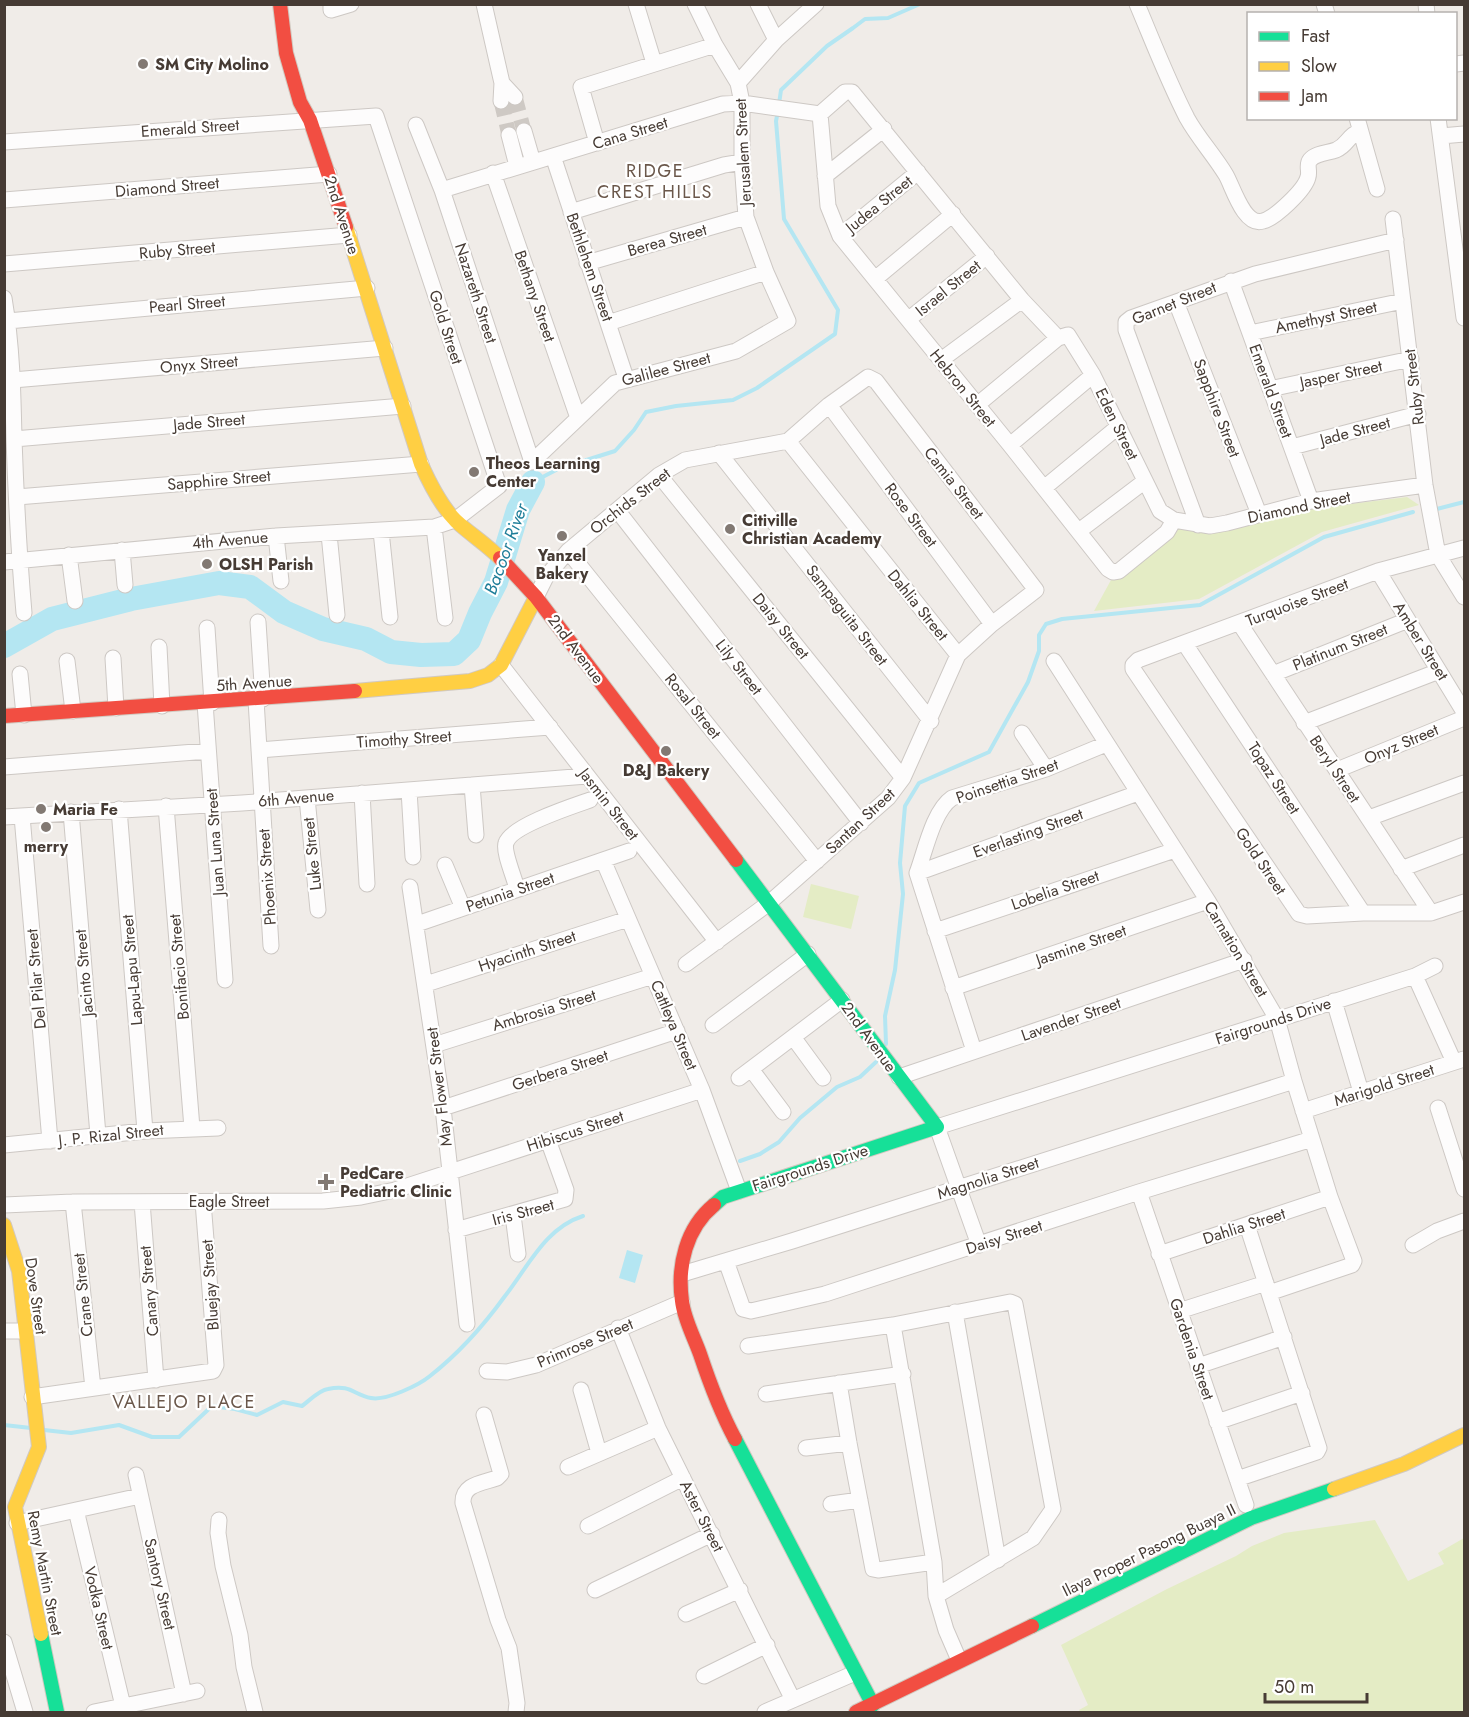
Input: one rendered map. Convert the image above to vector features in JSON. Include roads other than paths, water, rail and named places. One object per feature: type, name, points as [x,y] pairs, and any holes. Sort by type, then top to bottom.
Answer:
[{"type":"street","name":"2nd Avenue","points":[[280,4],[286,53],[300,102],[310,120],[329,174],[421,464],[429,481],[455,520],[487,545],[532,593],[770,903],[937,1127],[979,1245]]},
{"type":"street","points":[[331,4],[331,10],[351,4]]},
{"type":"street","points":[[484,4],[502,83],[508,99]]},
{"type":"street","name":"Jerusalem Street","points":[[695,4],[715,45],[738,83],[742,102],[742,162],[746,217],[766,272],[788,321]]},
{"type":"street","points":[[758,4],[777,40]]},
{"type":"street","points":[[738,83],[777,40],[816,4]]},
{"type":"street","points":[[1137,4],[1187,119],[1225,174],[1246,215],[1253,221],[1263,221],[1291,202],[1300,192],[1308,177],[1308,165],[1312,158],[1343,146],[1358,125]]},
{"type":"street","points":[[638,5],[654,63]]},
{"type":"street","points":[[597,143],[581,87],[715,45]]},
{"type":"street","points":[[820,114],[849,91],[884,129],[1022,300],[1058,338],[977,405]]},
{"type":"street","name":"Cana Street","points":[[442,190],[723,104],[742,102],[787,111],[820,114]]},
{"type":"street","name":"Hebron Street","points":[[820,114],[828,206],[840,236],[1108,569],[1116,572],[1164,534],[1174,520]]},
{"type":"street","name":"Emerald Street","points":[[4,142],[376,116]]},
{"type":"street","name":"Gold Street","points":[[376,116],[499,486],[455,520]]},
{"type":"street","points":[[1438,120],[1457,205],[1464,318]]},
{"type":"street","name":"Nazareth Street","points":[[416,125],[442,190],[532,462]]},
{"type":"street","points":[[1358,125],[1377,189]]},
{"type":"street","points":[[825,176],[884,129]]},
{"type":"street","points":[[524,131],[533,162]]},
{"type":"street","points":[[1441,136],[1464,134]]},
{"type":"street","points":[[509,135],[517,166]]},
{"type":"street","name":"Bethlehem Street","points":[[553,156],[626,378]]},
{"type":"street","points":[[571,212],[724,165],[742,162]]},
{"type":"street","name":"Judea Street","points":[[840,236],[918,172]]},
{"type":"street","name":"Bethany Street","points":[[493,173],[578,418]]},
{"type":"street","name":"Diamond Street","points":[[4,200],[329,174]]},
{"type":"street","points":[[874,279],[953,214]]},
{"type":"street","name":"Berea Street","points":[[588,263],[746,217]]},
{"type":"street","name":"Ruby Street","points":[[1393,219],[1425,485],[1438,555]]},
{"type":"street","name":"Ruby Street","points":[[4,264],[349,235]]},
{"type":"street","name":"Garnet Street","points":[[1197,525],[1126,322],[1131,318],[1231,281],[1396,240]]},
{"type":"street","name":"Israel Street","points":[[909,319],[987,256]]},
{"type":"street","points":[[608,322],[766,272]]},
{"type":"street","name":"Emerald Street","points":[[1231,281],[1311,501]]},
{"type":"street","name":"Pearl Street","points":[[8,321],[367,288]]},
{"type":"street","points":[[4,298],[13,380],[17,497],[12,561],[24,613]]},
{"type":"street","points":[[941,360],[1022,300]]},
{"type":"street","name":"Amethyst Street","points":[[1250,333],[1403,301]]},
{"type":"street","name":"Sapphire Street","points":[[1176,302],[1259,514]]},
{"type":"street","name":"Galilee Street","points":[[532,462],[615,382],[736,351],[788,321]]},
{"type":"street","name":"Eden Street","points":[[1058,338],[1068,335],[1072,339],[1093,375],[1160,511],[1174,520]]},
{"type":"street","name":"Onyx Street","points":[[13,380],[385,348]]},
{"type":"street","name":"Jasper Street","points":[[1270,389],[1411,359]]},
{"type":"street","points":[[1010,445],[1093,375]]},
{"type":"street","name":"Camia Street","points":[[830,405],[866,377],[871,377],[1036,590]]},
{"type":"street","points":[[788,441],[830,405]]},
{"type":"street","name":"Rose Street","points":[[830,405],[992,624]]},
{"type":"street","name":"Jade Street","points":[[14,439],[403,406]]},
{"type":"street","name":"Jade Street","points":[[1292,447],[1418,414]]},
{"type":"street","points":[[1044,488],[1119,426]]},
{"type":"street","name":"Orchids Street","points":[[532,593],[568,551],[659,475],[686,460],[788,441]]},
{"type":"street","name":"Dahlia Street","points":[[788,441],[958,655]]},
{"type":"street","name":"Sampaguita Street","points":[[719,453],[930,721]]},
{"type":"street","name":"Sapphire Street","points":[[17,497],[421,464]]},
{"type":"street","name":"Daisy Street","points":[[659,475],[903,778]]},
{"type":"street","points":[[1079,531],[1145,481]]},
{"type":"street","name":"Diamond Street","points":[[1174,520],[1209,526],[1311,501],[1425,485]]},
{"type":"street","name":"Lily Street","points":[[617,510],[861,823]]},
{"type":"street","name":"4th Avenue","points":[[12,561],[276,536],[434,527],[455,520]]},
{"type":"street","points":[[434,527],[445,618]]},
{"type":"street","points":[[381,531],[390,617]]},
{"type":"street","points":[[329,534],[337,615]]},
{"type":"street","points":[[276,536],[281,581]]},
{"type":"street","name":"Turquoise Street","points":[[1133,665],[1138,660],[1378,571],[1464,548]]},
{"type":"street","points":[[122,550],[126,585]]},
{"type":"street","name":"Rosal Street","points":[[568,551],[817,861]]},
{"type":"street","points":[[69,555],[75,601]]},
{"type":"street","points":[[1438,555],[1464,597]]},
{"type":"street","name":"Amber Street","points":[[1378,571],[1464,711]]},
{"type":"street","name":"Santan Street","points":[[686,964],[770,903],[888,798],[903,778],[958,655],[992,624],[1036,590]]},
{"type":"street","points":[[501,665],[532,593]]},
{"type":"street","name":"Platinum Street","points":[[1273,674],[1408,620]]},
{"type":"street","name":"Phoenix Street","points":[[258,622],[259,750],[271,946]]},
{"type":"street","name":"Beryl Street","points":[[1240,624],[1431,913]]},
{"type":"street","name":"Juan Luna Street","points":[[207,628],[208,751],[225,980]]},
{"type":"street","name":"Topaz Street","points":[[1185,644],[1362,913]]},
{"type":"street","points":[[159,647],[162,706]]},
{"type":"street","points":[[113,658],[116,708]]},
{"type":"street","points":[[67,661],[73,711]]},
{"type":"street","name":"Carnation Street","points":[[1054,661],[1208,902],[1277,1019],[1330,1197],[1353,1256],[1352,1265],[1268,1288]]},
{"type":"street","name":"5th Avenue","points":[[4,716],[259,700],[470,681],[488,675],[501,665]]},
{"type":"street","name":"Jasmin Street","points":[[501,665],[717,942]]},
{"type":"street","name":"Gold Street","points":[[1133,665],[1135,674],[1295,912],[1307,916],[1431,913],[1464,902]]},
{"type":"street","points":[[1304,723],[1439,671]]},
{"type":"street","points":[[20,674],[24,715]]},
{"type":"street","name":"Onyz Street","points":[[1337,770],[1464,718]]},
{"type":"street","name":"Timothy Street","points":[[259,750],[550,728]]},
{"type":"street","points":[[1022,733],[1046,770]]},
{"type":"street","name":"Poinsettia Street","points":[[917,873],[938,815],[952,798],[1046,770],[1106,744]]},
{"type":"street","points":[[4,767],[208,751]]},
{"type":"street","name":"6th Avenue","points":[[4,817],[307,798],[587,776]]},
{"type":"street","points":[[1368,818],[1464,783]]},
{"type":"street","points":[[472,785],[476,835]]},
{"type":"street","points":[[409,790],[413,857]]},
{"type":"street","points":[[362,793],[368,884]]},
{"type":"street","name":"Everlasting Street","points":[[917,873],[1138,793]]},
{"type":"street","name":"Luke Street","points":[[307,798],[318,910]]},
{"type":"street","points":[[518,889],[505,847],[508,838],[542,817],[590,800]]},
{"type":"street","name":"Bonifacio Street","points":[[166,806],[192,1128]]},
{"type":"street","name":"Lapu-Lapu Street","points":[[119,809],[145,1131]]},
{"type":"street","name":"Jacinto Street","points":[[71,812],[98,1135]]},
{"type":"street","name":"Del Pilar Street","points":[[22,816],[50,1141]]},
{"type":"street","points":[[1401,869],[1464,845]]},
{"type":"street","name":"Lobelia Street","points":[[935,931],[1175,850]]},
{"type":"street","name":"Petunia Street","points":[[417,924],[629,851]]},
{"type":"street","name":"Cattleya Street","points":[[603,860],[702,1090],[739,1191]]},
{"type":"street","points":[[445,865],[463,908]]},
{"type":"street","points":[[917,873],[974,1052]]},
{"type":"street","name":"May Flower Street","points":[[410,887],[443,1108],[466,1324]]},
{"type":"street","name":"Jasmine Street","points":[[953,988],[1208,902]]},
{"type":"street","name":"Hyacinth Street","points":[[426,984],[628,919]]},
{"type":"street","points":[[713,1025],[808,954]]},
{"type":"street","name":"Lavender Street","points":[[899,1077],[1244,960]]},
{"type":"street","name":"Fairgrounds Drive","points":[[873,1705],[718,1407],[682,1302],[682,1274],[686,1244],[697,1223],[723,1197],[739,1191],[1415,976],[1435,966]]},
{"type":"street","name":"Ambrosia Street","points":[[434,1045],[653,976]]},
{"type":"street","points":[[1415,976],[1459,1061]]},
{"type":"street","points":[[783,1112],[745,1074],[842,1000]]},
{"type":"street","points":[[1334,1001],[1361,1092]]},
{"type":"street","name":"Gerbera Street","points":[[443,1108],[677,1031]]},
{"type":"street","points":[[793,1037],[823,1078]]},
{"type":"street","name":"Marigold Street","points":[[1303,1111],[1459,1061]]},
{"type":"street","name":"Magnolia Street","points":[[682,1274],[1294,1081]]},
{"type":"street","name":"Hibiscus Street","points":[[449,1172],[702,1090]]},
{"type":"street","points":[[1438,1108],[1464,1189]]},
{"type":"street","name":"J. P. Rizal Street","points":[[4,1145],[145,1131],[218,1128]]},
{"type":"street","name":"Daisy Street","points":[[726,1261],[743,1308],[751,1311],[825,1294],[1139,1192],[1312,1139]]},
{"type":"street","name":"Iris Street","points":[[456,1230],[565,1199],[566,1190],[548,1140]]},
{"type":"street","name":"Eagle Street","points":[[4,1205],[73,1202],[323,1201],[395,1190],[449,1172]]},
{"type":"street","name":"Gardenia Street","points":[[1139,1192],[1246,1505]]},
{"type":"street","name":"Dahlia Street","points":[[1159,1254],[1330,1197]]},
{"type":"street","name":"Crane Street","points":[[73,1202],[93,1388]]},
{"type":"street","name":"Canary Street","points":[[142,1202],[156,1380]]},
{"type":"street","name":"Bluejay Street","points":[[156,1380],[211,1372],[216,1368],[204,1202]]},
{"type":"street","points":[[513,1215],[518,1254]]},
{"type":"street","points":[[1413,1245],[1437,1231],[1464,1221]]},
{"type":"street","name":"Dove Street","points":[[4,1225],[24,1331],[38,1444]]},
{"type":"street","points":[[1237,1479],[1317,1452],[1319,1448],[1247,1225]]},
{"type":"street","points":[[1179,1311],[1268,1288]]},
{"type":"street","name":"Primrose Street","points":[[486,1371],[507,1372],[536,1365],[682,1302]]},
{"type":"street","points":[[748,1346],[893,1325],[1010,1302],[1016,1307],[1054,1503],[1051,1513],[1033,1538],[936,1596]]},
{"type":"street","points":[[955,1312],[998,1560]]},
{"type":"street","points":[[893,1325],[934,1562],[936,1596],[946,1630],[959,1660]]},
{"type":"street","name":"Aster Street","points":[[618,1328],[658,1428],[793,1700]]},
{"type":"street","points":[[4,1331],[24,1331]]},
{"type":"street","points":[[1198,1366],[1284,1336]]},
{"type":"street","points":[[766,1394],[903,1374]]},
{"type":"street","points":[[32,1397],[156,1380]]},
{"type":"street","points":[[839,1383],[873,1569],[934,1562]]},
{"type":"street","points":[[581,1390],[599,1453]]},
{"type":"street","points":[[1217,1422],[1302,1393]]},
{"type":"street","points":[[484,1415],[501,1474],[497,1478],[468,1488],[463,1495],[463,1503],[498,1620],[509,1648],[517,1703],[516,1713]]},
{"type":"street","points":[[568,1467],[658,1428]]},
{"type":"street","name":"Ilaya Proper Pasong Buaya II","points":[[856,1713],[959,1660],[1057,1615],[1251,1518],[1404,1464],[1464,1435]]},
{"type":"street","points":[[806,1448],[849,1443]]},
{"type":"street","name":"Remy Martin Street","points":[[38,1444],[38,1451],[15,1502],[17,1523],[57,1713]]},
{"type":"street","name":"Santory Street","points":[[123,1707],[190,1692],[136,1475]]},
{"type":"street","points":[[588,1526],[683,1478]]},
{"type":"street","points":[[17,1523],[140,1496]]},
{"type":"street","points":[[831,1504],[860,1500]]},
{"type":"street","name":"Vodka Street","points":[[76,1510],[123,1707]]},
{"type":"street","points":[[219,1520],[218,1533],[223,1566],[240,1635],[244,1667],[255,1713]]},
{"type":"street","points":[[595,1590],[712,1534]]},
{"type":"street","points":[[686,1614],[740,1590]]},
{"type":"street","points":[[4,1642],[11,1686],[25,1713]]},
{"type":"street","points":[[704,1676],[767,1645]]},
{"type":"street","points":[[765,1713],[855,1673]]},
{"type":"street","points":[[94,1713],[123,1707]]},
{"type":"water","points":[[627,1250],[643,1255],[635,1283],[619,1278]]},
{"type":"waterway","name":"Bacoor River","points":[[779,104],[781,90],[827,46],[865,19],[888,18],[920,4]]},
{"type":"waterway","name":"Bacoor River","points":[[533,482],[558,469],[615,451],[634,430],[646,412],[676,406],[733,400],[757,388],[835,334],[838,310],[784,219],[776,121],[778,111]]},
{"type":"waterway","name":"Bacoor River","points":[[4,646],[52,619],[131,599],[219,583],[250,587],[284,612],[323,629],[366,639],[391,652],[421,655],[454,654],[469,640],[496,582],[518,510],[533,482]]},
{"type":"waterway","points":[[1433,510],[1464,502]]},
{"type":"waterway","points":[[886,1044],[885,1016],[895,970],[903,894],[900,863],[905,806],[919,783],[989,752],[1028,682],[1039,651],[1039,635],[1046,624],[1062,619],[1200,605],[1324,537],[1413,512]]},
{"type":"waterway","points":[[740,1161],[760,1154],[779,1142],[800,1118],[837,1087],[860,1077],[876,1062]]},
{"type":"waterway","points":[[44,1430],[71,1433],[119,1425],[152,1437],[179,1437],[212,1406],[257,1415],[283,1402],[302,1406],[328,1389],[352,1390],[371,1398],[402,1392],[425,1380],[451,1358],[488,1318],[548,1239],[558,1229],[583,1216]]},
{"type":"waterway","points":[[4,1425],[31,1428]]},
{"type":"tunnel","points":[[515,97],[524,131]]},
{"type":"tunnel","points":[[501,101],[509,135]]},
{"type":"place","name":"SM City Molino","points":[[143,64]]},
{"type":"place","name":"Theos Learning Center","points":[[474,472]]},
{"type":"place","name":"Citiville Christian Academy","points":[[730,529]]},
{"type":"place","name":"Yanzel Bakery","points":[[562,536]]},
{"type":"place","name":"OLSH Parish","points":[[207,564]]},
{"type":"place","name":"D&J Bakery","points":[[666,751]]},
{"type":"place","name":"Maria Fe","points":[[41,809]]},
{"type":"place","name":"merry","points":[[46,827]]},
{"type":"place","name":"PedCare Pediatric Clinic","points":[[326,1182]]},
{"type":"district","name":"RIDGE CREST HILLS","points":[[655,181]]},
{"type":"district","name":"VALLEJO PLACE","points":[[184,1402]]}]
